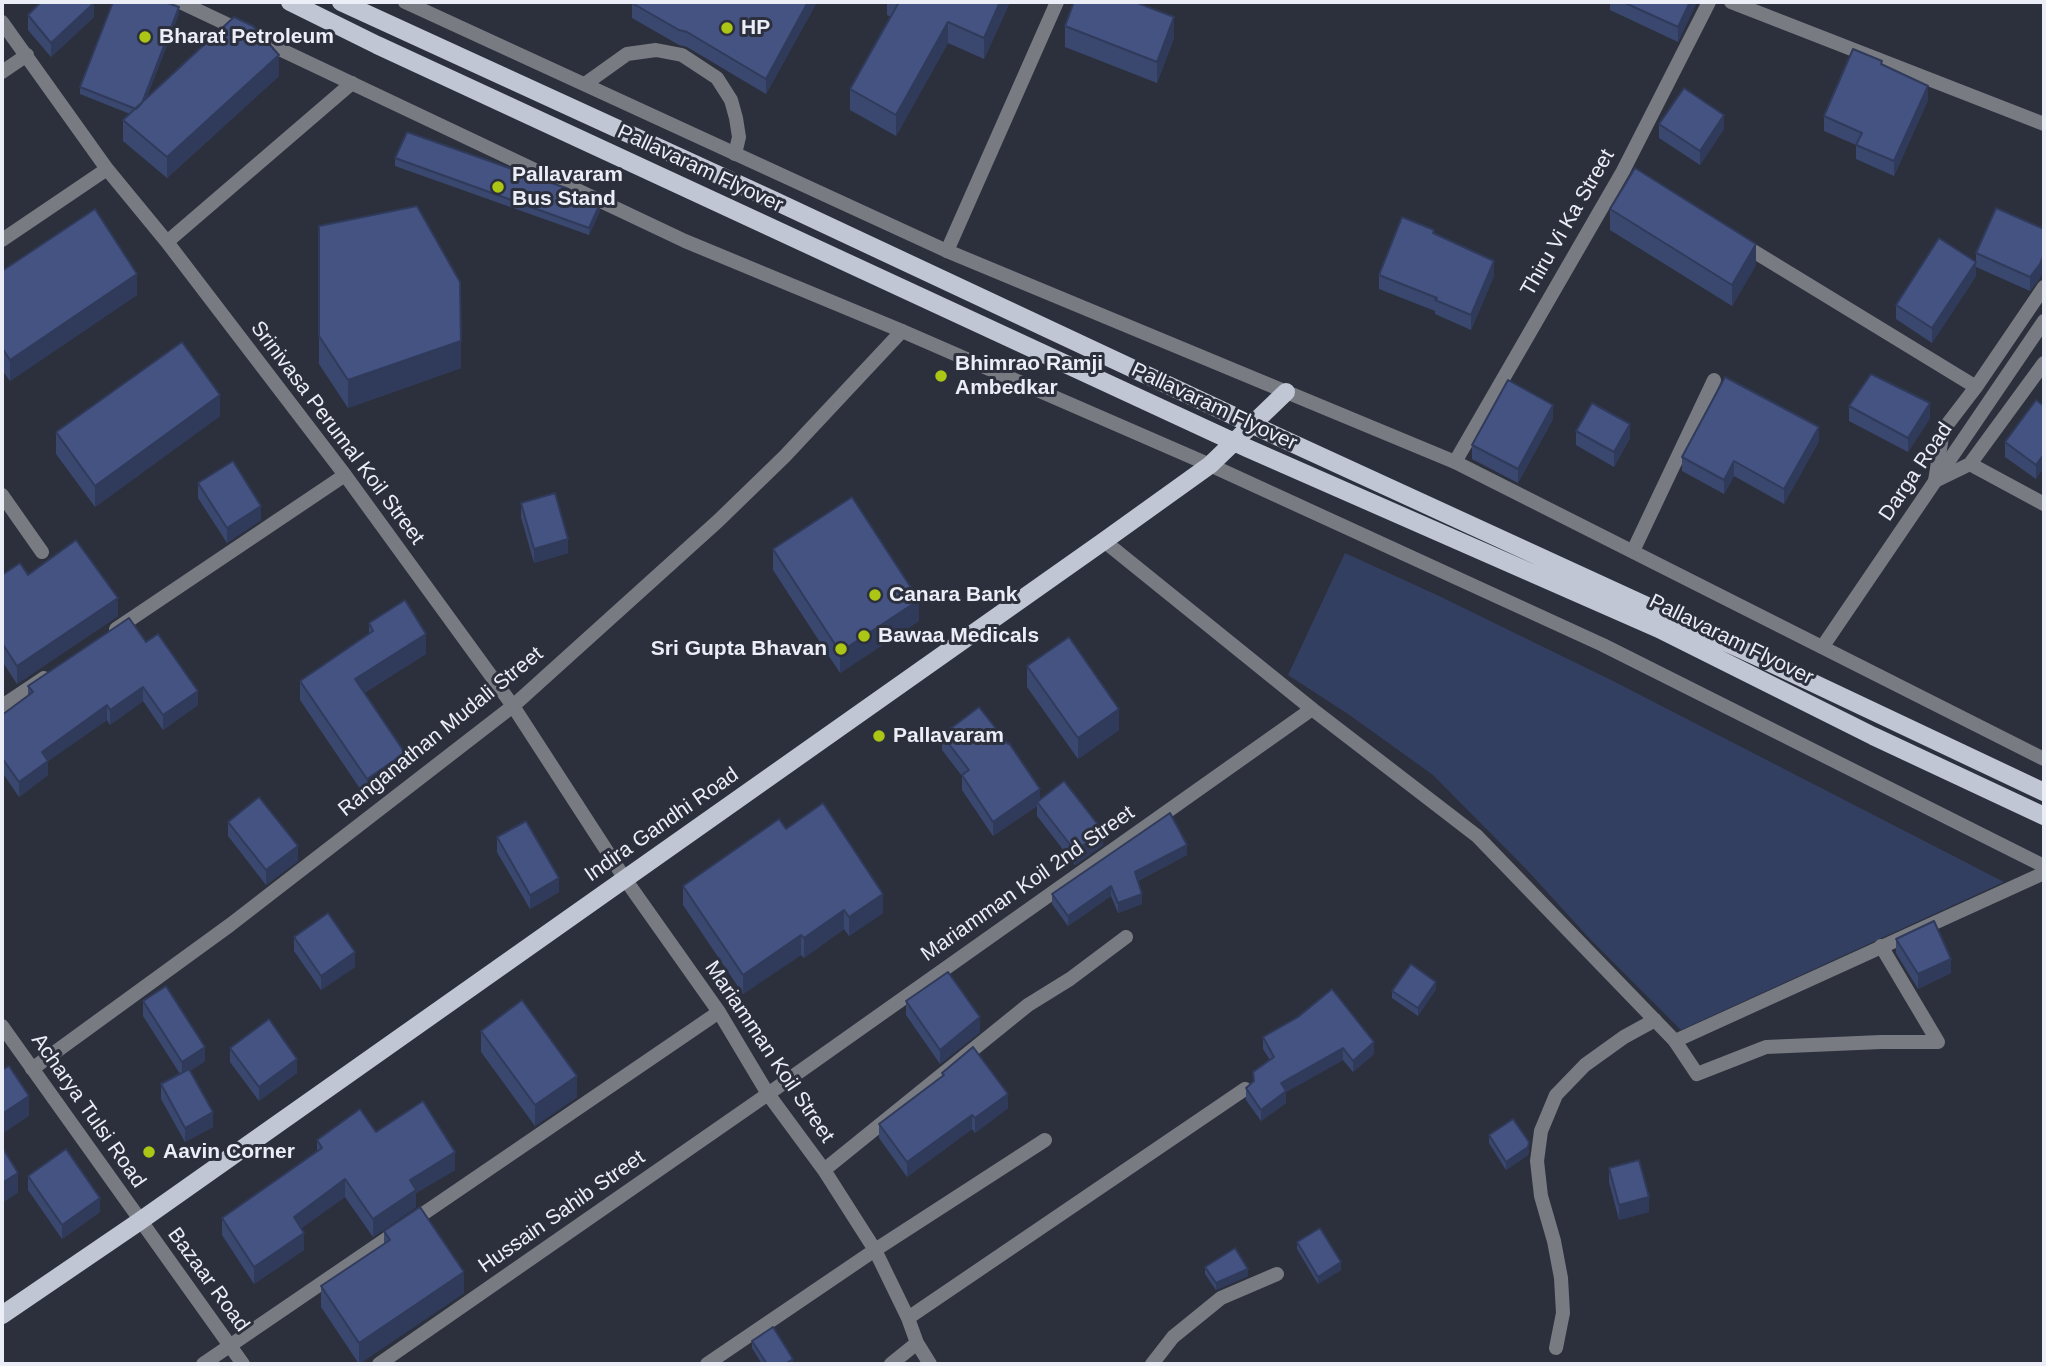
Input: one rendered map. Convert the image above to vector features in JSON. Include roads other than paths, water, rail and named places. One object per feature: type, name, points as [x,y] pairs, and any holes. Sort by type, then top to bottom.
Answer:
[{"type":"main road","name":"Pallavaram Flyover","points":[[290,2],[377,45],[1247,447],[1659,629],[1874,736],[2044,816]]},
{"type":"main road","name":"Pallavaram Flyover","points":[[341,2],[760,194],[1270,434],[1745,651],[2044,792]]},
{"type":"main road","name":"Indira Gandhi Road","points":[[2,1315],[1210,465],[1286,392]]},
{"type":"street","points":[[180,2],[685,241],[902,331],[1210,465],[1603,645],[2044,866]]},
{"type":"street","points":[[405,2],[947,251],[1455,462],[2044,759]]},
{"type":"street","points":[[947,251],[1057,2]]},
{"type":"street","name":"Thiru Vi Ka Street","points":[[1455,462],[1629,174],[1709,2]]},
{"type":"street","points":[[1731,2],[2044,124]]},
{"type":"street","name":"Srinivasa Perumal Koil Street","points":[[2,23],[107,169],[167,242],[345,475],[513,706],[625,879]]},
{"type":"street","points":[[585,84],[626,54],[656,50],[682,55],[717,78],[731,100],[738,137],[735,153]]},
{"type":"street","points":[[2,72],[27,55]]},
{"type":"street","points":[[167,242],[352,83]]},
{"type":"street","points":[[2,240],[107,169]]},
{"type":"street","points":[[1729,236],[1976,387]]},
{"type":"street","points":[[1935,481],[1943,430],[2044,288]]},
{"type":"street","name":"Darga Road","points":[[1824,646],[2044,321]]},
{"type":"street","name":"Ranganathan Mudali Street","points":[[32,1069],[230,925],[513,706],[785,456],[902,331]]},
{"type":"street","points":[[1935,481],[1970,464],[2044,363]]},
{"type":"street","points":[[1633,551],[1714,380]]},
{"type":"street","points":[[1970,464],[2044,504]]},
{"type":"street","points":[[105,637],[345,475]]},
{"type":"street","points":[[2,495],[41,552]]},
{"type":"street","points":[[1104,541],[1312,709],[1477,836],[1675,1041],[1696,1074],[1766,1046],[1938,1041],[1881,946]]},
{"type":"street","points":[[2,706],[59,668]]},
{"type":"street","name":"Mariamman Koil 2nd Street","points":[[768,1094],[1312,709]]},
{"type":"street","points":[[1675,1041],[2044,873]]},
{"type":"street","name":"Mariamman Koil Street","points":[[625,879],[719,1012],[768,1094],[824,1170],[875,1251],[908,1318],[917,1343],[930,1364]]},
{"type":"street","points":[[824,1170],[1028,1004],[1070,979],[1126,937]]},
{"type":"street","points":[[203,1364],[719,1012]]},
{"type":"street","points":[[1556,1348],[1563,1313],[1561,1278],[1541,1196],[1537,1161],[1541,1130],[1556,1095],[1585,1065],[1624,1037],[1655,1020]]},
{"type":"street","name":"Acharya Tulsi Road","points":[[2,1026],[139,1221]]},
{"type":"street","points":[[908,1318],[1245,1089]]},
{"type":"street","name":"Hussain Sahib Street","points":[[379,1364],[768,1094]]},
{"type":"street","points":[[707,1364],[1045,1140]]},
{"type":"street","name":"Bazaar Road","points":[[139,1221],[243,1364]]},
{"type":"street","points":[[1152,1364],[1173,1338],[1221,1298],[1277,1274]]},
{"type":"street","points":[[891,1364],[917,1343]]},
{"type":"place","name":"HP","points":[[727,28]]},
{"type":"place","name":"Bharat Petroleum","points":[[145,37]]},
{"type":"place","name":"Pallavaram Bus Stand","points":[[498,187]]},
{"type":"place","name":"Bhimrao Ramji Ambedkar","points":[[941,376]]},
{"type":"place","name":"Canara Bank","points":[[875,595]]},
{"type":"place","name":"Bawaa Medicals","points":[[864,636]]},
{"type":"place","name":"Sri Gupta Bhavan","points":[[841,649]]},
{"type":"place","name":"Pallavaram","points":[[879,736]]},
{"type":"place","name":"Aavin Corner","points":[[149,1152]]}]
